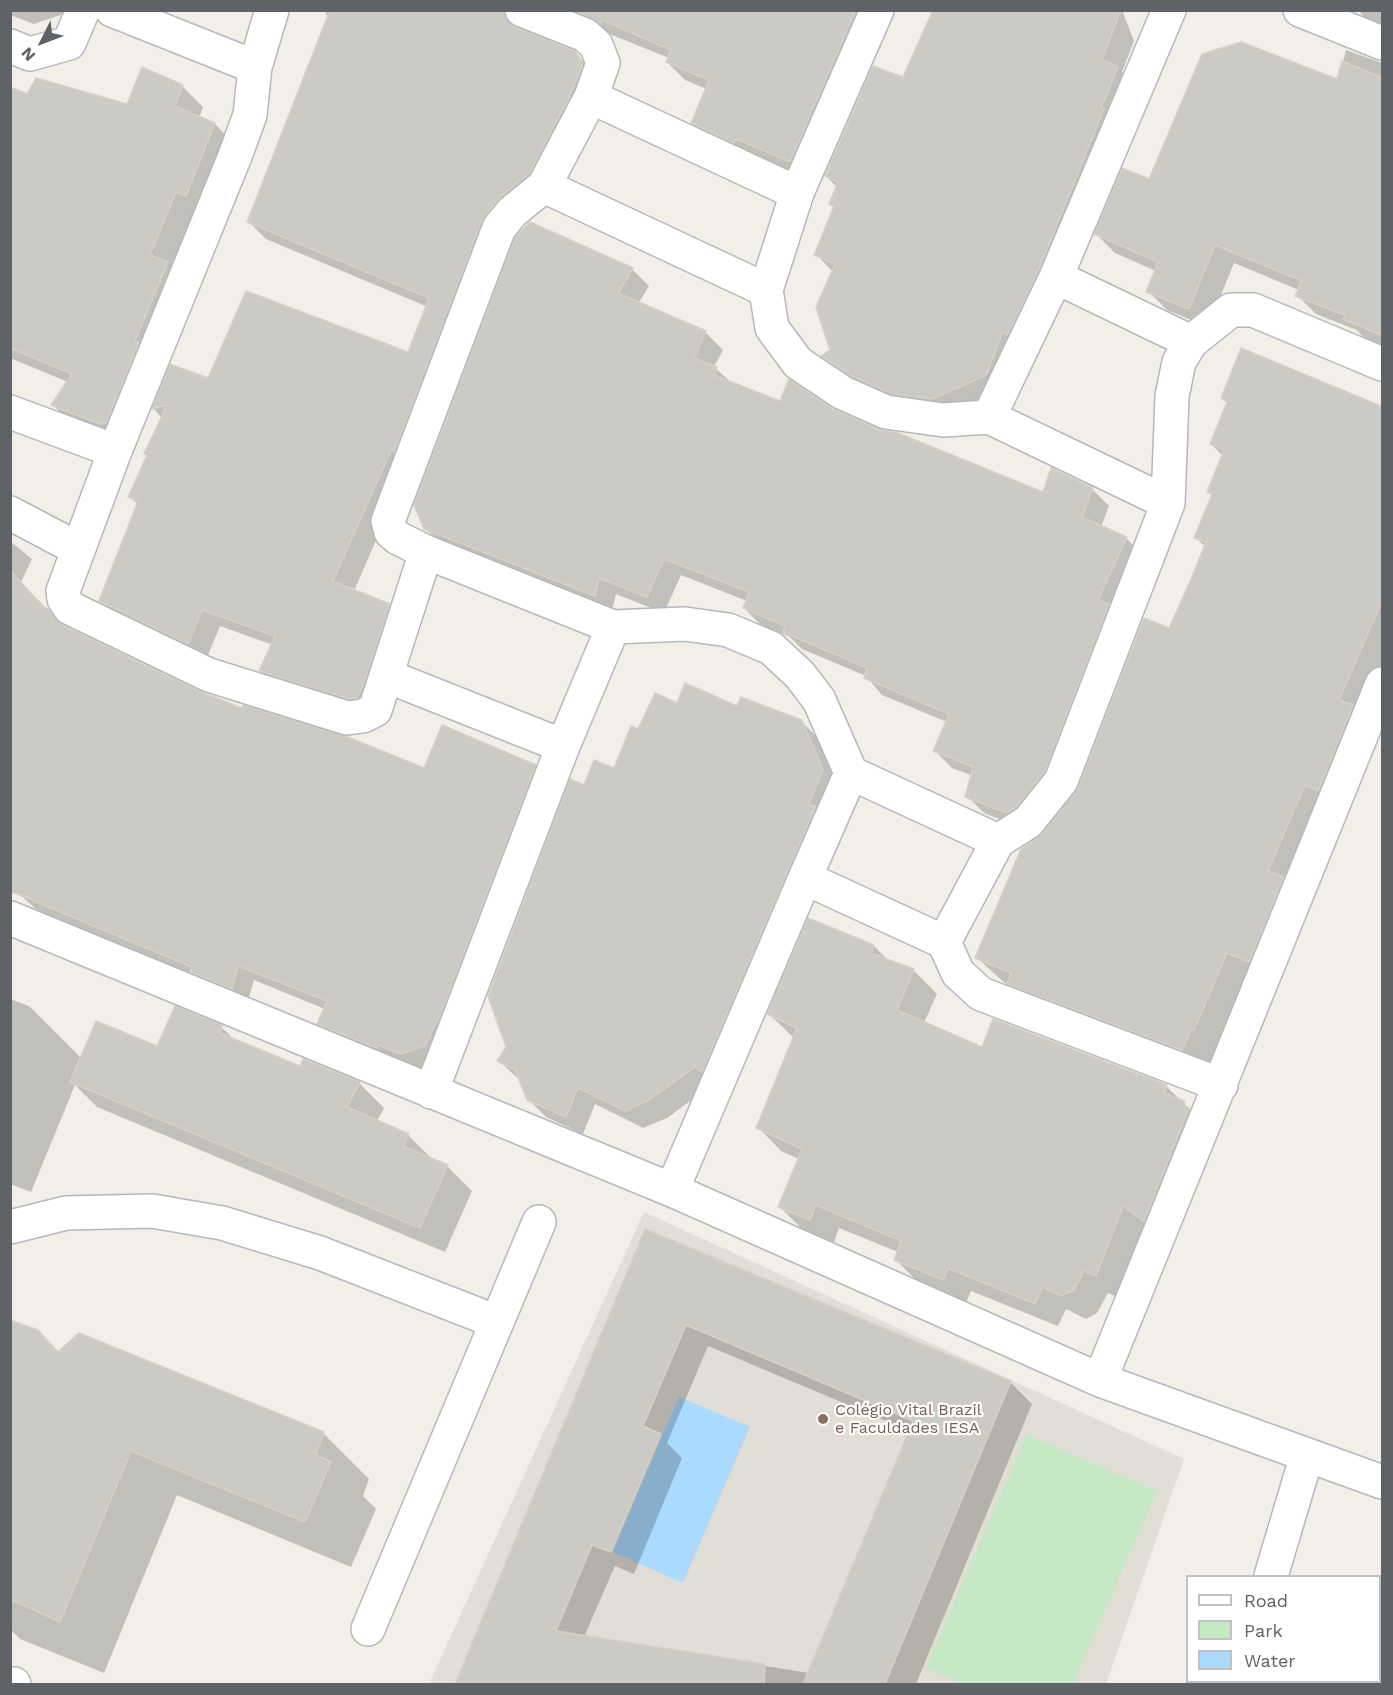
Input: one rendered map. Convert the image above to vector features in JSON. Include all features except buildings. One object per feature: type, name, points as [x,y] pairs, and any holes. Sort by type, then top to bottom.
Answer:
[{"type":"street","points":[[10,46],[30,54],[69,43],[82,10]]},
{"type":"street","points":[[112,10],[255,67]]},
{"type":"street","points":[[272,10],[255,67],[250,115],[115,451],[63,591],[64,599],[70,608],[209,675],[347,718],[363,716],[375,710],[426,552]]},
{"type":"street","points":[[522,10],[585,34],[596,45],[603,63],[591,97],[544,186],[512,212],[499,228],[388,521],[391,532],[426,552],[613,627],[685,624],[717,628],[728,630],[771,648],[800,675],[819,700],[851,773],[998,841]]},
{"type":"street","points":[[877,10],[797,193],[766,290],[772,328],[798,363],[843,393],[886,412],[943,420],[990,417],[1168,503]]},
{"type":"street","points":[[990,417],[1056,277],[1169,10]]},
{"type":"street","points":[[1300,10],[1383,44]]},
{"type":"street","points":[[591,97],[797,193]]},
{"type":"street","points":[[544,186],[766,290]]},
{"type":"street","points":[[1056,277],[1191,342]]},
{"type":"street","points":[[944,942],[998,841],[1028,822],[1061,781],[1168,503],[1172,396],[1179,362],[1191,342],[1231,310],[1252,310],[1383,364]]},
{"type":"street","points":[[10,412],[115,451]]},
{"type":"street","points":[[10,513],[78,549]]},
{"type":"street","points":[[431,1092],[563,747],[613,627]]},
{"type":"street","points":[[387,676],[563,747]]},
{"type":"street","points":[[1100,1380],[1383,684]]},
{"type":"street","points":[[672,1190],[851,773]]},
{"type":"street","points":[[805,878],[944,942],[958,973],[981,994],[1221,1085]]},
{"type":"street","points":[[10,918],[672,1190],[1100,1380],[1383,1482]]},
{"type":"street","points":[[10,1227],[66,1213],[88,1212],[152,1211],[222,1223],[320,1253],[497,1322]]},
{"type":"street","points":[[368,1629],[539,1222]]},
{"type":"street","points":[[1270,1575],[1307,1455]]},
{"type":"shaded area","name":"Colégio Vital Brazil e Faculdades IESA","points":[[644,1212],[1184,1459],[1106,1684],[429,1684]]},
{"type":"green space","points":[[1027,1435],[1157,1491],[1073,1684],[962,1684],[926,1668]]},
{"type":"water","points":[[679,1397],[750,1427],[683,1583],[613,1552]]},
{"type":"place","name":"Colégio Vital Brazil e Faculdades IESA","points":[[823,1419]]}]
